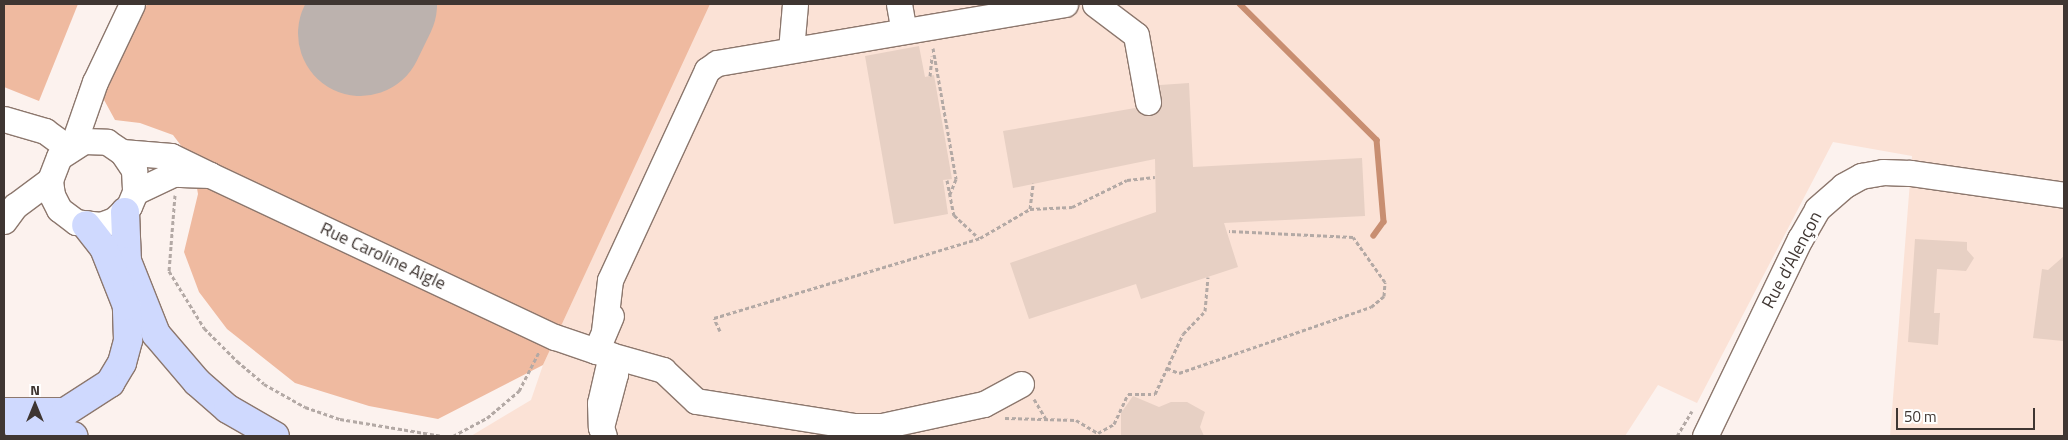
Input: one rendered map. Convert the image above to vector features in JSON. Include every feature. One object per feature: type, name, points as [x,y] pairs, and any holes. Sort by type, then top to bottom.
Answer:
[{"type":"main road","points":[[130,202],[127,261],[156,334],[196,382],[228,409],[275,436]]},
{"type":"main road","points":[[14,420],[65,412],[89,399],[110,383],[122,363],[128,340],[127,306],[104,248],[86,225]]},
{"type":"main road","points":[[14,420],[73,436]]},
{"type":"street","points":[[4,222],[15,206],[50,180],[59,157],[71,146],[132,4]]},
{"type":"street","points":[[791,50],[795,4]]},
{"type":"street","points":[[899,4],[904,31]]},
{"type":"street","points":[[603,432],[615,374],[604,346],[610,280],[707,70],[717,63],[936,26],[1016,8],[1065,4]]},
{"type":"street","points":[[1095,4],[1136,35],[1148,102]]},
{"type":"street","points":[[4,222],[22,214],[59,209],[86,225],[107,223],[130,202],[134,170],[115,147],[90,100]]},
{"type":"street","points":[[4,119],[45,131],[71,146],[96,140],[115,147]]},
{"type":"street","name":"Rue Caroline Aigle","points":[[115,147],[177,158],[552,335],[604,346],[663,370],[696,401],[853,426],[882,426],[926,417],[986,412],[1020,384]]},
{"type":"street","name":"Rue d’Alençon","points":[[1704,436],[1800,239],[1817,209],[1843,186],[1860,176],[1901,173],[2064,195]]},
{"type":"street","name":"Rue Caroline Aigle","points":[[130,202],[173,174],[210,175]]},
{"type":"street","points":[[50,180],[59,209]]},
{"type":"path","points":[[930,76],[936,26]]},
{"type":"path","points":[[932,50],[956,179],[950,194]]},
{"type":"path","points":[[173,174],[175,206],[169,234],[169,270],[204,328],[224,348],[264,384],[305,407],[340,419],[443,436]]},
{"type":"path","points":[[720,331],[714,318],[980,238],[1030,209],[1072,207],[1127,180],[1155,177]]},
{"type":"path","points":[[947,180],[954,215],[980,238]]},
{"type":"path","points":[[1030,209],[1033,183]]},
{"type":"path","points":[[1167,368],[1179,373],[1371,306],[1384,296],[1385,282],[1358,239],[1353,237],[1229,231]]},
{"type":"path","points":[[986,412],[1076,420],[1098,434],[1114,424],[1128,394],[1155,394],[1183,334],[1204,311],[1208,277]]},
{"type":"path","points":[[453,436],[487,418],[519,391],[552,335]]},
{"type":"shaded area","points":[[4,4],[78,4],[39,101],[4,87]]},
{"type":"shaded area","points":[[147,4],[710,4],[543,365],[438,419],[369,406],[295,383],[227,329],[199,292],[184,252],[198,194],[192,160],[173,135],[140,123],[115,120],[103,98]]},
{"type":"shaded area","points":[[709,4],[2064,4],[2064,436],[1890,436],[1912,156],[1833,142],[1697,403],[1658,385],[1625,436],[471,436],[531,400],[543,365]]},
{"type":"building","points":[[919,46],[925,77],[934,75],[952,179],[943,180],[948,214],[894,224],[865,56]]},
{"type":"building","points":[[1189,83],[1193,167],[1362,158],[1365,216],[1224,223],[1238,267],[1141,299],[1136,284],[1029,319],[1010,263],[1156,212],[1155,159],[1013,188],[1003,131],[1135,108],[1143,115],[1151,116],[1162,106],[1160,85]]},
{"type":"building","points":[[1915,239],[1967,242],[1967,250],[1974,258],[1966,271],[1937,269],[1934,313],[1940,313],[1938,345],[1908,342]]},
{"type":"building","points":[[2064,256],[2063,341],[2033,338],[2042,269],[2048,270]]},
{"type":"building","points":[[1133,396],[1159,407],[1171,402],[1187,402],[1205,412],[1200,427],[1204,436],[1121,436],[1121,413]]},
{"type":"waterway","points":[[1240,4],[1377,140],[1384,222],[1374,236]]},
{"type":"runway","points":[[360,33],[374,4]]}]
